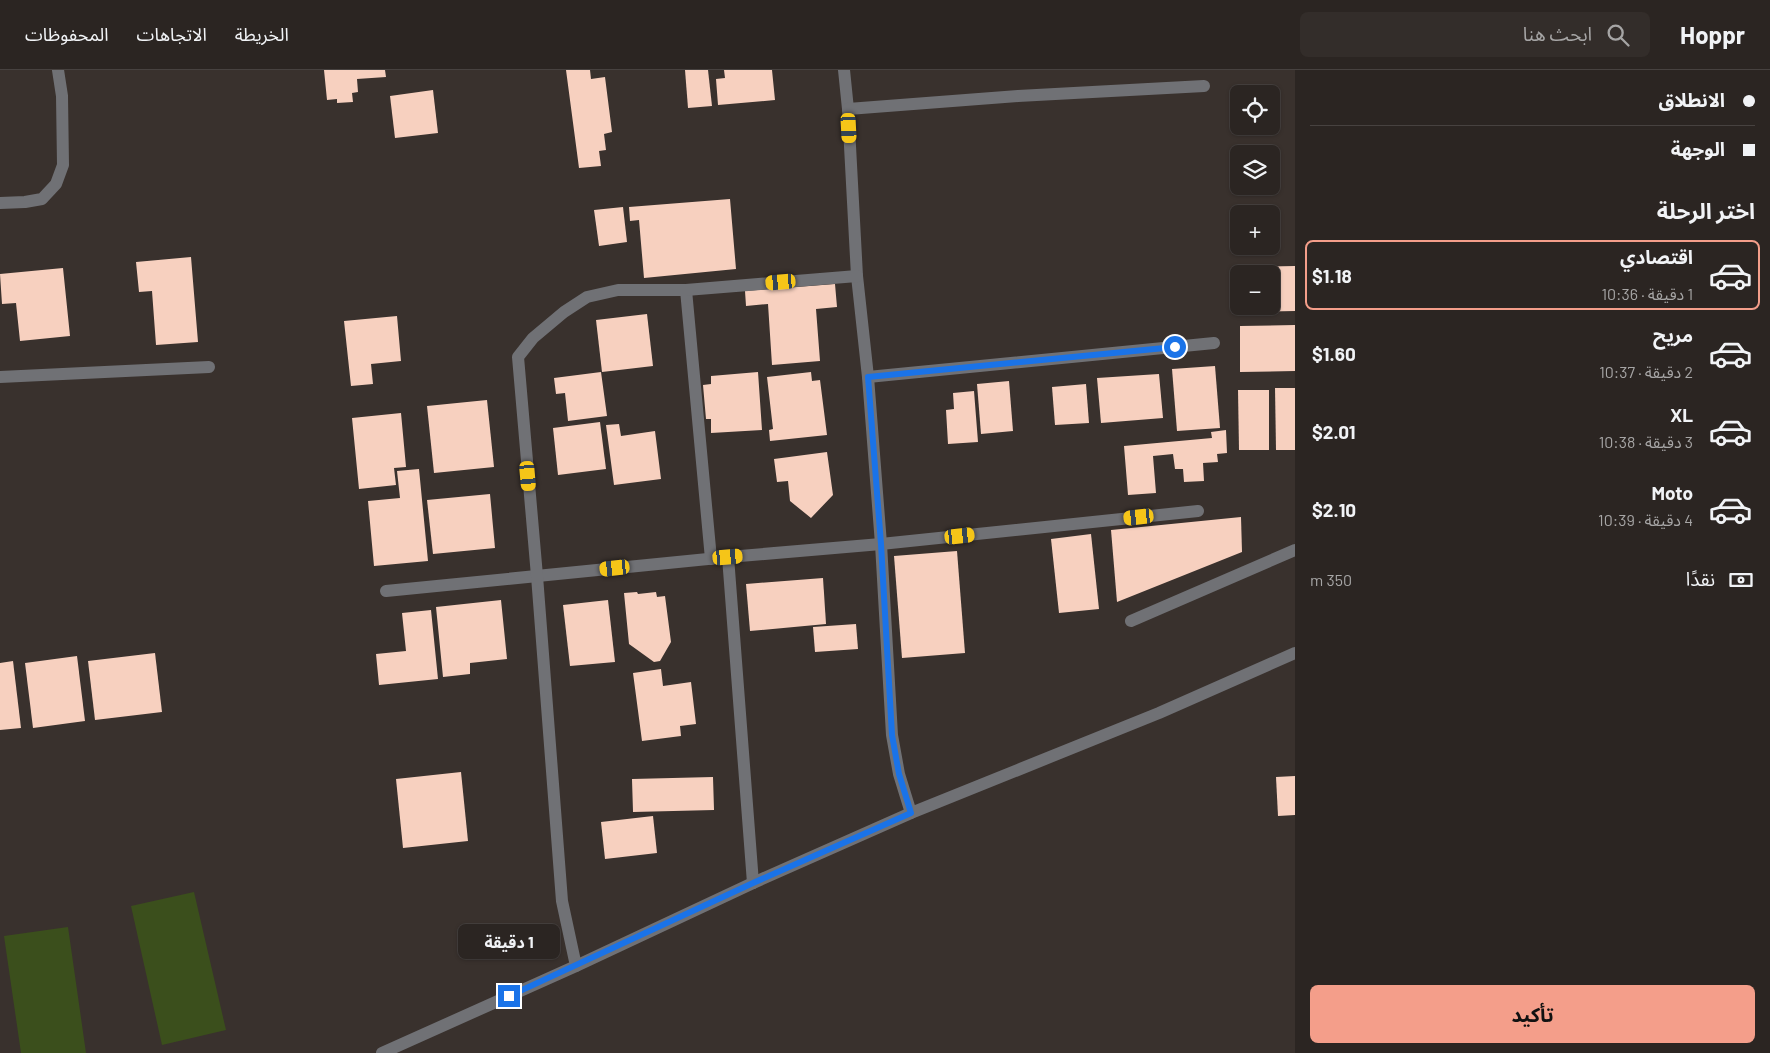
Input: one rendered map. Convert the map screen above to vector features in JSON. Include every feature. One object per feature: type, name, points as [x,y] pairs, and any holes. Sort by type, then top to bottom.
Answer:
[{"type":"street","points":[[0,203],[42,199],[56,184],[63,165],[62,96],[58,70]]},
{"type":"street","points":[[844,70],[848,109],[857,276],[868,377],[881,544],[892,735],[899,774],[911,813]]},
{"type":"street","points":[[848,109],[1018,96],[1204,86]]},
{"type":"street","points":[[576,966],[562,901],[538,576],[518,357],[533,338],[564,312],[586,297],[618,290],[686,290],[857,276]]},
{"type":"street","points":[[686,290],[711,559]]},
{"type":"street","points":[[868,377],[1214,343]]},
{"type":"street","points":[[0,377],[209,367]]},
{"type":"street","points":[[386,590],[881,544],[1198,511]]},
{"type":"street","points":[[1131,621],[1295,550]]},
{"type":"street","points":[[728,557],[753,883]]},
{"type":"street","points":[[382,1053],[576,966],[753,883],[911,813],[1159,713],[1295,653]]},
{"type":"green space","points":[[194,892],[226,1030],[162,1045],[131,906]]},
{"type":"green space","points":[[68,927],[86,1053],[21,1053],[4,936]]},
{"type":"building","points":[[324,70],[385,70],[386,77],[357,79],[358,92],[352,93],[353,102],[337,103],[337,99],[327,100]]},
{"type":"building","points":[[566,70],[590,70],[591,79],[605,77],[612,132],[604,134],[606,150],[599,151],[601,166],[579,168]]},
{"type":"building","points":[[685,70],[708,70],[712,106],[688,108]]},
{"type":"building","points":[[724,70],[772,70],[775,100],[718,105],[716,79],[725,78]]},
{"type":"building","points":[[433,90],[438,133],[395,138],[390,96]]},
{"type":"building","points":[[730,199],[736,269],[644,278],[639,220],[630,221],[629,207]]},
{"type":"building","points":[[623,207],[627,242],[599,246],[594,210]]},
{"type":"building","points":[[191,257],[198,342],[156,345],[152,291],[139,292],[136,262]]},
{"type":"building","points":[[1280,266],[1295,266],[1295,311],[1280,311]]},
{"type":"building","points":[[63,268],[70,336],[20,341],[16,303],[2,304],[0,274]]},
{"type":"building","points":[[835,284],[837,307],[816,309],[820,361],[772,365],[768,304],[746,306],[745,291]]},
{"type":"building","points":[[647,314],[653,366],[602,372],[596,320]]},
{"type":"building","points":[[397,316],[401,361],[371,364],[373,384],[351,386],[344,321]]},
{"type":"building","points":[[1295,325],[1295,371],[1240,372],[1240,326]]},
{"type":"building","points":[[1215,366],[1220,428],[1177,431],[1172,369]]},
{"type":"building","points":[[601,372],[607,416],[568,421],[565,393],[556,394],[554,378]]},
{"type":"building","points":[[758,372],[762,430],[711,433],[711,419],[706,419],[703,385],[711,384],[711,376]]},
{"type":"building","points":[[811,372],[812,381],[820,380],[827,435],[770,441],[769,430],[773,429],[767,377]]},
{"type":"building","points":[[1159,374],[1163,418],[1101,423],[1097,378]]},
{"type":"building","points":[[1009,381],[1013,431],[981,434],[977,384]]},
{"type":"building","points":[[1086,384],[1089,423],[1055,425],[1052,387]]},
{"type":"building","points":[[1275,388],[1295,388],[1295,450],[1276,450]]},
{"type":"building","points":[[1238,390],[1269,390],[1269,450],[1239,450]]},
{"type":"building","points":[[974,391],[978,442],[948,444],[946,410],[954,409],[953,393]]},
{"type":"building","points":[[487,400],[494,467],[434,473],[427,406]]},
{"type":"building","points":[[401,413],[406,467],[394,468],[396,485],[359,489],[352,418]]},
{"type":"building","points":[[600,422],[606,469],[558,475],[553,428]]},
{"type":"building","points":[[619,424],[621,436],[655,431],[661,479],[614,485],[606,425]]},
{"type":"building","points":[[1226,430],[1227,453],[1217,454],[1218,462],[1203,463],[1204,481],[1184,482],[1183,469],[1175,469],[1173,454],[1153,456],[1156,493],[1128,495],[1124,446],[1212,438],[1211,432]]},
{"type":"building","points":[[827,452],[833,495],[811,518],[790,501],[788,481],[777,482],[774,459]]},
{"type":"building","points":[[419,469],[428,561],[374,566],[368,501],[400,498],[397,471]]},
{"type":"building","points":[[490,494],[495,548],[433,554],[427,500]]},
{"type":"building","points":[[1241,517],[1242,552],[1117,602],[1111,530]]},
{"type":"building","points":[[1091,534],[1099,609],[1059,613],[1051,539]]},
{"type":"building","points":[[957,551],[965,653],[902,658],[894,556]]},
{"type":"building","points":[[823,578],[826,624],[750,631],[746,584]]},
{"type":"building","points":[[637,592],[638,594],[656,592],[657,597],[665,596],[671,642],[660,661],[654,662],[629,644],[624,593]]},
{"type":"building","points":[[501,600],[507,659],[470,663],[470,674],[443,677],[436,607]]},
{"type":"building","points":[[608,600],[615,662],[570,666],[563,605]]},
{"type":"building","points":[[431,610],[438,679],[379,685],[376,654],[406,651],[402,613]]},
{"type":"building","points":[[856,624],[858,649],[815,652],[813,627]]},
{"type":"building","points":[[155,653],[162,712],[95,720],[88,661]]},
{"type":"building","points":[[77,656],[85,721],[33,728],[25,663]]},
{"type":"building","points":[[13,661],[21,728],[0,730],[0,663]]},
{"type":"building","points":[[661,669],[663,686],[691,682],[696,724],[680,726],[681,736],[642,741],[633,673]]},
{"type":"building","points":[[461,772],[468,841],[403,848],[396,779]]},
{"type":"building","points":[[1295,776],[1295,815],[1278,816],[1276,777]]},
{"type":"building","points":[[713,777],[714,810],[633,812],[632,779]]},
{"type":"building","points":[[653,816],[657,853],[605,859],[601,822]]},
{"type":"route","points":[[509,996],[753,883],[911,813],[899,774],[892,735],[881,544],[868,377],[1175,347]]}]
